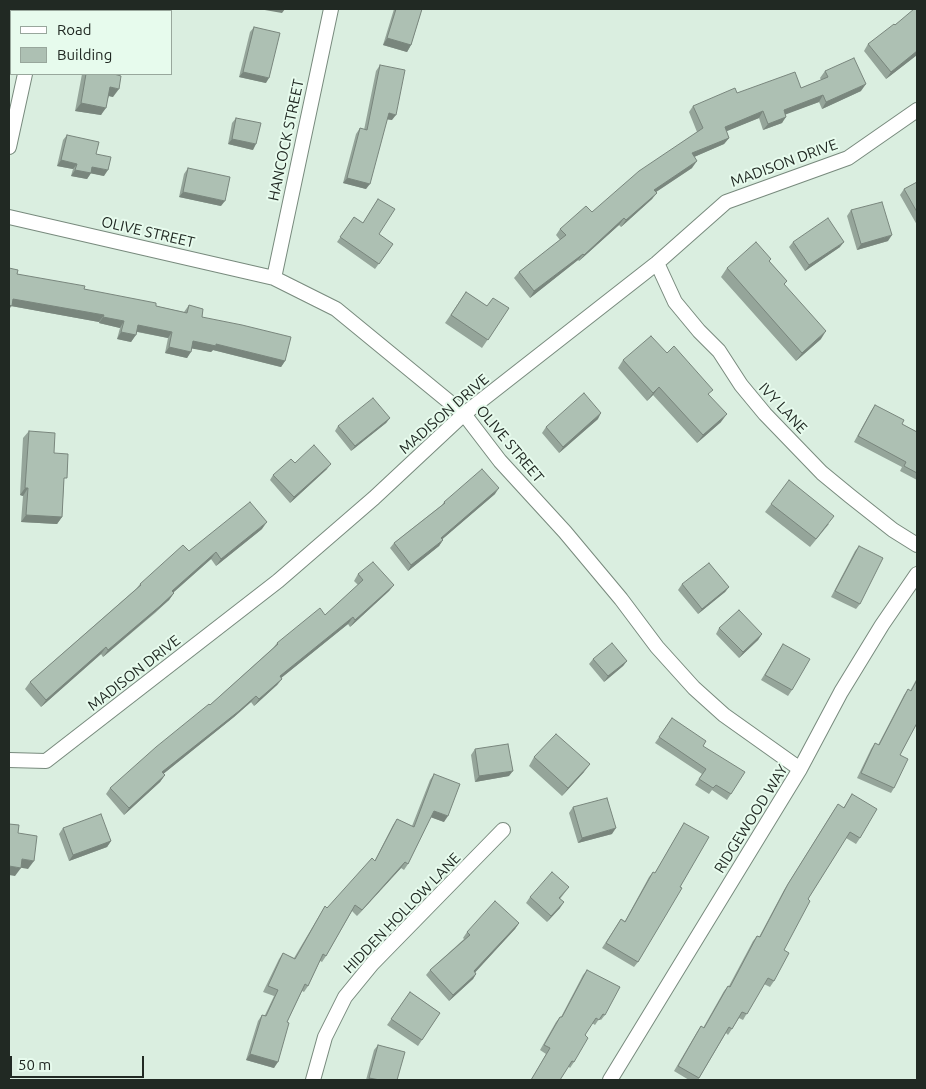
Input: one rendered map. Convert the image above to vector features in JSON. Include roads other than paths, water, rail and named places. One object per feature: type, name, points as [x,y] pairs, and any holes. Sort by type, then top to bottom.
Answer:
[{"type":"street","name":"HANCOCK STREET","points":[[274,278],[331,9]]},
{"type":"street","points":[[9,148],[25,75]]},
{"type":"street","name":"MADISON DRIVE","points":[[9,760],[46,761],[278,582],[374,498],[464,414],[657,263],[726,202],[848,158],[917,110]]},
{"type":"street","name":"OLIVE STREET","points":[[9,218],[274,278],[336,309],[464,414],[500,460],[565,532],[621,599],[657,647],[694,688],[724,714],[800,769]]},
{"type":"street","name":"IVY LANE","points":[[657,263],[675,302],[719,352],[741,385],[765,414],[822,473],[893,530],[917,546]]},
{"type":"street","name":"RIDGEWOOD WAY","points":[[610,1080],[800,769],[846,683],[917,574]]},
{"type":"street","name":"HIDDEN HOLLOW LANE","points":[[313,1080],[326,1037],[345,997],[372,964],[503,830]]}]
